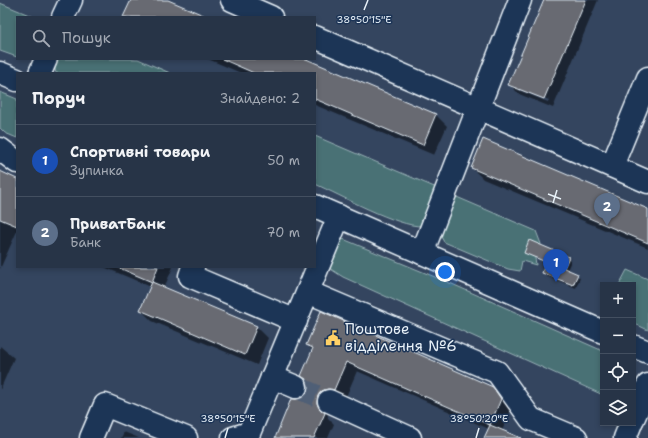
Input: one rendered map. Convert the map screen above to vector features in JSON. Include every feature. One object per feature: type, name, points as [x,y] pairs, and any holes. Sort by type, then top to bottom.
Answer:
[{"type":"street","points":[[63,16],[71,0]]},
{"type":"street","points":[[232,0],[269,16]]},
{"type":"street","points":[[422,253],[520,0]]},
{"type":"street","points":[[316,37],[477,109],[648,182]]},
{"type":"street","points":[[40,72],[46,60]]},
{"type":"street","points":[[0,73],[16,80]]},
{"type":"street","points":[[612,166],[648,78]]},
{"type":"street","points":[[0,149],[16,161]]},
{"type":"street","points":[[316,206],[600,331]]},
{"type":"street","points":[[233,438],[248,433],[339,216]]},
{"type":"street","points":[[193,268],[190,276],[296,321]]},
{"type":"street","points":[[308,292],[497,372],[531,419],[576,438]]},
{"type":"street","points":[[636,347],[648,352]]},
{"type":"street","points":[[272,377],[296,387]]},
{"type":"street","points":[[636,413],[647,390]]},
{"type":"street","points":[[329,401],[410,438]]},
{"type":"street","points":[[91,438],[106,405],[186,438]]},
{"type":"street","points":[[625,438],[630,426]]},
{"type":"green space","points":[[0,3],[32,16],[16,16],[16,57],[0,51]]},
{"type":"green space","points":[[54,60],[140,60],[168,72],[56,72],[53,63]]},
{"type":"green space","points":[[0,92],[16,99],[16,138],[5,133],[0,128]]},
{"type":"green space","points":[[316,136],[439,189],[422,226],[412,225],[384,216],[316,184]]},
{"type":"green space","points":[[452,195],[536,231],[541,244],[535,258],[536,265],[522,261],[520,271],[508,269],[444,242],[440,235]]},
{"type":"green space","points":[[343,239],[452,284],[600,350],[600,394],[343,277],[329,268],[334,248]]},
{"type":"green space","points":[[627,270],[648,279],[648,330],[636,324],[636,282],[621,282]]},
{"type":"building","points":[[131,0],[168,0],[206,16],[123,16]]},
{"type":"building","points":[[544,0],[586,0],[544,99],[508,85]]},
{"type":"building","points":[[224,60],[308,60],[436,114],[423,145],[316,99],[316,72],[252,72]]},
{"type":"building","points":[[483,139],[648,209],[648,243],[471,168]]},
{"type":"building","points":[[0,171],[16,179],[16,226],[0,219]]},
{"type":"building","points":[[529,240],[569,257],[564,268],[578,274],[573,285],[542,273],[546,262],[524,253]]},
{"type":"building","points":[[119,268],[158,268],[152,282]]},
{"type":"building","points":[[152,282],[257,326],[245,355],[140,310]]},
{"type":"building","points":[[321,311],[493,387],[501,399],[490,425],[346,362],[334,390],[328,389],[322,391],[318,396],[317,403],[319,408],[325,413],[314,438],[275,438],[291,399],[303,397],[308,391],[306,379],[301,376],[313,348],[306,345]]},
{"type":"building","points":[[490,425],[521,438],[484,438]]},
{"type":"tunnel","points":[[296,387],[329,401]]},
{"type":"place","name":"ПриватБанк","points":[[607,226]]},
{"type":"place","name":"Спортивні товари","points":[[556,282]]},
{"type":"place","name":"Поштове відділення №6","points":[[333,338]]}]
